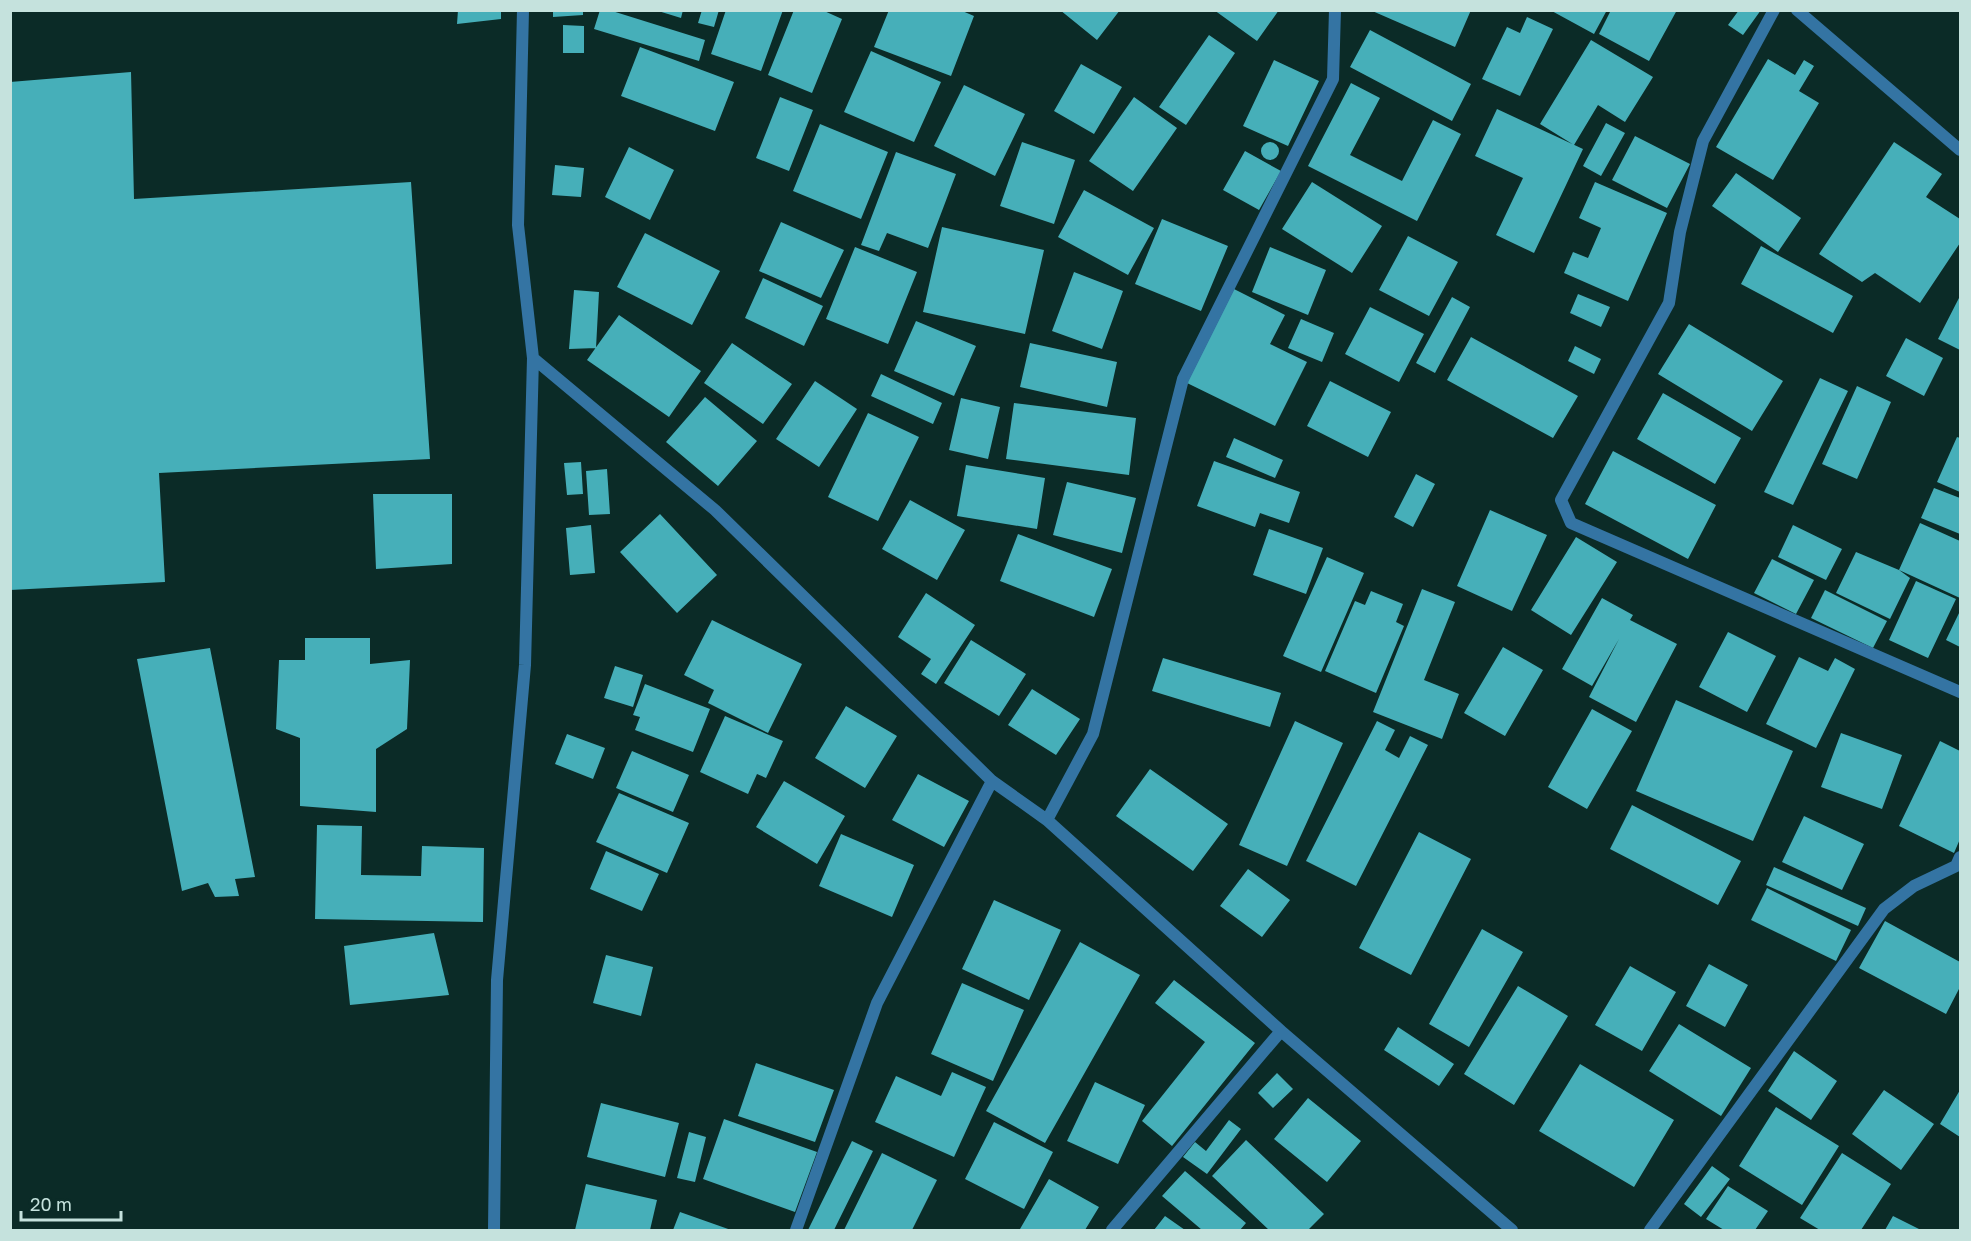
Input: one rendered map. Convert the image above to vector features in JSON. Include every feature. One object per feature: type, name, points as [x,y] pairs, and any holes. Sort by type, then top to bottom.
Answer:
[{"type":"street","points":[[494,1230],[498,980],[525,665],[533,358],[519,225],[523,10]]},
{"type":"street","points":[[1047,820],[1093,734],[1183,379],[1333,79],[1335,10]]},
{"type":"street","points":[[1774,10],[1703,141],[1680,232],[1669,303],[1561,501],[1571,523],[1960,692]]},
{"type":"street","points":[[1797,10],[1960,150]]},
{"type":"street","points":[[533,358],[715,510],[992,781],[1047,820],[1281,1031],[1512,1230]]},
{"type":"street","points":[[796,1230],[877,1003],[992,781]]},
{"type":"street","points":[[1650,1230],[1884,909],[1914,886],[1956,866],[1960,857]]},
{"type":"street","points":[[1113,1230],[1281,1031]]},
{"type":"building","points":[[458,10],[501,10],[501,19],[457,24]]},
{"type":"building","points":[[553,10],[583,10],[583,15],[553,17]]},
{"type":"building","points":[[600,10],[609,10],[705,40],[699,61],[594,29]]},
{"type":"building","points":[[655,10],[683,10],[681,18]]},
{"type":"building","points":[[702,10],[719,10],[714,27],[698,23]]},
{"type":"building","points":[[726,10],[783,10],[761,71],[711,54]]},
{"type":"building","points":[[794,10],[822,10],[842,19],[812,93],[768,75]]},
{"type":"building","points":[[889,10],[960,10],[974,16],[951,76],[874,47]]},
{"type":"building","points":[[1060,10],[1120,10],[1097,40]]},
{"type":"building","points":[[1214,10],[1279,10],[1257,41]]},
{"type":"building","points":[[1370,10],[1471,10],[1455,47]]},
{"type":"building","points":[[1550,10],[1607,10],[1594,34]]},
{"type":"building","points":[[1611,10],[1677,10],[1649,61],[1599,34]]},
{"type":"building","points":[[1739,10],[1761,10],[1743,35],[1728,25]]},
{"type":"building","points":[[1527,17],[1553,29],[1520,96],[1482,79],[1507,27],[1520,33]]},
{"type":"building","points":[[563,25],[584,26],[584,53],[563,53]]},
{"type":"building","points":[[1370,30],[1471,84],[1452,121],[1350,67]]},
{"type":"building","points":[[1209,35],[1235,53],[1186,125],[1159,107]]},
{"type":"building","points":[[1591,40],[1653,77],[1625,122],[1598,105],[1574,145],[1540,124]]},
{"type":"building","points":[[640,47],[734,82],[715,131],[621,96]]},
{"type":"building","points":[[871,51],[941,82],[914,142],[844,112]]},
{"type":"building","points":[[1768,59],[1795,75],[1804,60],[1814,66],[1799,91],[1819,103],[1773,180],[1716,147]]},
{"type":"building","points":[[1274,60],[1319,81],[1288,146],[1243,126]]},
{"type":"building","points":[[1081,64],[1122,87],[1094,134],[1054,111]]},
{"type":"building","points":[[131,72],[134,199],[411,182],[430,459],[159,473],[165,582],[10,590],[10,82]]},
{"type":"building","points":[[1351,83],[1380,98],[1350,155],[1402,181],[1433,120],[1461,134],[1417,221],[1308,166]]},
{"type":"building","points":[[964,85],[1025,114],[995,176],[934,146]]},
{"type":"building","points":[[780,97],[813,110],[789,171],[756,158]]},
{"type":"building","points":[[1134,97],[1177,128],[1133,191],[1089,161]]},
{"type":"building","points":[[1497,109],[1583,149],[1534,253],[1496,235],[1523,178],[1475,156]]},
{"type":"building","points":[[1606,123],[1625,133],[1601,176],[1583,166]]},
{"type":"building","points":[[820,124],[888,152],[861,219],[793,191]]},
{"type":"building","points":[[1635,136],[1690,164],[1667,208],[1612,180]]},
{"type":"building","points":[[1022,142],[1075,160],[1054,224],[1000,206]]},
{"type":"building","points":[[1270,142],[1276,145],[1279,151],[1276,157],[1270,160],[1264,157],[1261,151],[1264,145]]},
{"type":"building","points":[[1894,142],[1942,174],[1926,197],[1960,219],[1960,243],[1920,303],[1875,273],[1862,282],[1819,254]]},
{"type":"building","points":[[629,147],[674,170],[650,220],[605,197]]},
{"type":"building","points":[[1245,151],[1281,171],[1259,210],[1223,190]]},
{"type":"building","points":[[896,152],[956,174],[928,248],[887,233],[879,251],[861,245]]},
{"type":"building","points":[[555,165],[584,168],[581,197],[552,195]]},
{"type":"building","points":[[1736,173],[1801,218],[1778,252],[1712,206]]},
{"type":"building","points":[[1312,182],[1382,226],[1352,273],[1282,229]]},
{"type":"building","points":[[1595,182],[1667,213],[1628,301],[1564,273],[1573,252],[1588,258],[1601,228],[1579,218]]},
{"type":"building","points":[[1084,190],[1154,228],[1128,275],[1058,237]]},
{"type":"building","points":[[1162,219],[1228,246],[1201,311],[1135,284]]},
{"type":"building","points":[[781,222],[844,250],[821,298],[759,271]]},
{"type":"building","points":[[942,227],[1044,250],[1025,334],[923,312]]},
{"type":"building","points":[[645,233],[720,271],[692,325],[617,287]]},
{"type":"building","points":[[1408,236],[1458,262],[1429,316],[1379,290]]},
{"type":"building","points":[[1761,246],[1853,296],[1833,333],[1741,284]]},
{"type":"building","points":[[855,247],[917,272],[888,344],[826,319]]},
{"type":"building","points":[[1270,247],[1326,270],[1308,315],[1252,292]]},
{"type":"building","points":[[1074,272],[1123,291],[1102,349],[1052,331]]},
{"type":"building","points":[[763,278],[823,306],[804,346],[745,318]]},
{"type":"building","points":[[1234,289],[1285,315],[1270,344],[1307,362],[1275,426],[1187,383]]},
{"type":"building","points":[[574,290],[599,292],[596,348],[569,349]]},
{"type":"building","points":[[1578,294],[1610,307],[1601,327],[1570,313]]},
{"type":"building","points":[[1960,296],[1960,350],[1938,339]]},
{"type":"building","points":[[1452,297],[1470,307],[1435,373],[1416,363]]},
{"type":"building","points":[[1370,307],[1424,334],[1399,382],[1345,354]]},
{"type":"building","points":[[619,315],[701,371],[669,417],[587,360]]},
{"type":"building","points":[[1301,319],[1334,333],[1322,362],[1288,348]]},
{"type":"building","points":[[916,321],[976,346],[954,396],[894,371]]},
{"type":"building","points":[[1689,324],[1783,381],[1752,431],[1658,374]]},
{"type":"building","points":[[1471,337],[1578,396],[1553,438],[1447,380]]},
{"type":"building","points":[[1906,338],[1943,358],[1924,396],[1886,376]]},
{"type":"building","points":[[732,343],[792,384],[763,424],[704,383]]},
{"type":"building","points":[[1030,343],[1117,362],[1107,407],[1020,387]]},
{"type":"building","points":[[1575,346],[1601,359],[1594,374],[1568,361]]},
{"type":"building","points":[[881,374],[942,403],[933,424],[871,396]]},
{"type":"building","points":[[1820,378],[1848,391],[1793,505],[1764,492]]},
{"type":"building","points":[[815,381],[857,409],[819,467],[776,439]]},
{"type":"building","points":[[1330,381],[1391,412],[1368,457],[1307,426]]},
{"type":"building","points":[[1857,386],[1891,402],[1857,479],[1822,464]]},
{"type":"building","points":[[1663,393],[1741,438],[1715,484],[1637,439]]},
{"type":"building","points":[[705,397],[757,441],[718,486],[666,442]]},
{"type":"building","points":[[961,398],[1000,407],[988,459],[949,450]]},
{"type":"building","points":[[1014,403],[1136,418],[1129,475],[1006,459]]},
{"type":"building","points":[[868,413],[919,437],[878,521],[828,497]]},
{"type":"building","points":[[1957,437],[1960,438],[1960,492],[1937,482]]},
{"type":"building","points":[[1234,438],[1283,460],[1275,478],[1226,457]]},
{"type":"building","points":[[1613,451],[1716,505],[1688,559],[1585,504]]},
{"type":"building","points":[[1214,461],[1300,492],[1289,523],[1260,513],[1255,527],[1197,506]]},
{"type":"building","points":[[581,462],[583,494],[567,495],[564,463]]},
{"type":"building","points":[[966,465],[1045,478],[1037,529],[957,516]]},
{"type":"building","points":[[607,469],[610,514],[589,515],[586,471]]},
{"type":"building","points":[[1416,474],[1435,484],[1413,527],[1394,517]]},
{"type":"building","points":[[1067,482],[1136,498],[1122,553],[1053,535]]},
{"type":"building","points":[[1934,488],[1960,498],[1960,534],[1921,518]]},
{"type":"building","points":[[373,494],[452,494],[452,564],[376,569]]},
{"type":"building","points":[[910,500],[965,530],[937,580],[882,549]]},
{"type":"building","points":[[1490,510],[1547,535],[1512,611],[1457,586]]},
{"type":"building","points":[[660,514],[717,575],[677,613],[620,552]]},
{"type":"building","points":[[1920,523],[1960,541],[1960,598],[1899,570]]},
{"type":"building","points":[[591,525],[595,573],[570,575],[566,528]]},
{"type":"building","points":[[1793,525],[1842,549],[1826,580],[1778,557]]},
{"type":"building","points":[[1269,529],[1323,548],[1306,594],[1253,575]]},
{"type":"building","points":[[1018,534],[1112,569],[1094,617],[1000,581]]},
{"type":"building","points":[[1576,537],[1617,562],[1571,635],[1531,610]]},
{"type":"building","points":[[1856,552],[1899,570],[1910,578],[1890,619],[1836,593]]},
{"type":"building","points":[[1327,557],[1364,573],[1321,672],[1283,656]]},
{"type":"building","points":[[1772,559],[1814,580],[1796,614],[1754,593]]},
{"type":"building","points":[[1916,581],[1956,599],[1928,658],[1889,640]]},
{"type":"building","points":[[1422,589],[1455,602],[1424,680],[1459,694],[1442,739],[1373,712]]},
{"type":"building","points":[[1825,590],[1887,621],[1873,648],[1811,618]]},
{"type":"building","points":[[1371,591],[1403,604],[1396,622],[1404,626],[1376,693],[1325,671],[1355,601],[1365,605]]},
{"type":"building","points":[[926,593],[975,625],[936,684],[921,674],[931,659],[898,637]]},
{"type":"building","points":[[1602,598],[1633,615],[1630,620],[1677,644],[1636,722],[1589,697],[1619,639],[1592,686],[1562,669]]},
{"type":"building","points":[[1960,611],[1960,647],[1946,640]]},
{"type":"building","points":[[712,620],[802,664],[768,733],[708,703],[714,690],[684,675]]},
{"type":"building","points":[[1728,632],[1776,656],[1747,712],[1699,687]]},
{"type":"building","points":[[305,638],[370,638],[370,664],[410,660],[407,729],[376,749],[376,812],[300,806],[300,738],[276,729],[279,660],[305,660]]},
{"type":"building","points":[[971,640],[1026,674],[999,716],[944,683]]},
{"type":"building","points":[[1503,647],[1543,670],[1505,736],[1464,713]]},
{"type":"building","points":[[210,648],[255,877],[235,879],[239,896],[215,897],[208,883],[182,891],[137,659]]},
{"type":"building","points":[[1799,657],[1828,671],[1835,658],[1855,669],[1816,748],[1766,724]]},
{"type":"building","points":[[1163,658],[1281,693],[1270,727],[1152,691]]},
{"type":"building","points":[[615,666],[643,675],[633,707],[604,698]]},
{"type":"building","points":[[645,684],[710,709],[693,752],[635,730],[640,717],[633,715]]},
{"type":"building","points":[[1032,689],[1080,719],[1056,755],[1008,725]]},
{"type":"building","points":[[1676,700],[1793,751],[1753,841],[1636,791]]},
{"type":"building","points":[[846,706],[897,736],[865,788],[815,758]]},
{"type":"building","points":[[1592,709],[1632,731],[1587,809],[1548,787]]},
{"type":"building","points":[[725,716],[783,741],[766,778],[757,774],[748,794],[700,772]]},
{"type":"building","points":[[1295,721],[1343,743],[1287,866],[1239,845]]},
{"type":"building","points":[[1377,721],[1395,730],[1385,750],[1399,758],[1410,736],[1428,745],[1356,886],[1306,861]]},
{"type":"building","points":[[1841,733],[1902,755],[1882,809],[1821,787]]},
{"type":"building","points":[[567,734],[605,748],[593,779],[555,764]]},
{"type":"building","points":[[1940,741],[1960,751],[1960,839],[1954,853],[1899,826]]},
{"type":"building","points":[[632,751],[689,775],[673,812],[616,788]]},
{"type":"building","points":[[1150,769],[1228,824],[1193,871],[1116,816]]},
{"type":"building","points":[[918,774],[969,801],[944,847],[892,820]]},
{"type":"building","points":[[784,781],[845,816],[817,864],[756,827]]},
{"type":"building","points":[[619,793],[689,823],[667,873],[596,842]]},
{"type":"building","points":[[1632,805],[1741,861],[1718,905],[1610,849]]},
{"type":"building","points":[[1804,816],[1864,844],[1842,890],[1782,862]]},
{"type":"building","points":[[317,825],[362,826],[361,875],[421,876],[422,846],[484,848],[483,922],[315,919]]},
{"type":"building","points":[[1419,832],[1471,859],[1411,975],[1359,948]]},
{"type":"building","points":[[841,834],[914,865],[892,917],[819,886]]},
{"type":"building","points":[[606,851],[659,874],[642,911],[590,889]]},
{"type":"building","points":[[1774,867],[1866,908],[1858,926],[1766,885]]},
{"type":"building","points":[[1248,869],[1290,900],[1262,937],[1220,906]]},
{"type":"building","points":[[1767,888],[1851,930],[1836,961],[1751,920]]},
{"type":"building","points":[[994,900],[1061,930],[1029,1000],[962,969]]},
{"type":"building","points":[[1885,921],[1960,962],[1960,987],[1946,1014],[1859,968]]},
{"type":"building","points":[[1482,929],[1523,952],[1469,1047],[1429,1024]]},
{"type":"building","points":[[434,933],[449,995],[350,1005],[344,946]]},
{"type":"building","points":[[1080,942],[1140,975],[1045,1143],[986,1111]]},
{"type":"building","points":[[606,955],[653,967],[641,1016],[593,1003]]},
{"type":"building","points":[[1709,964],[1748,985],[1725,1027],[1686,1006]]},
{"type":"building","points":[[1630,966],[1676,992],[1642,1051],[1595,1025]]},
{"type":"building","points":[[1174,980],[1255,1043],[1172,1146],[1142,1121],[1205,1042],[1155,1003]]},
{"type":"building","points":[[962,983],[1024,1010],[993,1081],[931,1054]]},
{"type":"building","points":[[1518,986],[1568,1016],[1514,1105],[1464,1074]]},
{"type":"building","points":[[1679,1024],[1751,1068],[1721,1116],[1649,1071]]},
{"type":"building","points":[[1398,1027],[1454,1064],[1439,1086],[1384,1050]]},
{"type":"building","points":[[1794,1051],[1837,1081],[1811,1120],[1768,1091]]},
{"type":"building","points":[[756,1063],[834,1090],[815,1142],[738,1116]]},
{"type":"building","points":[[1580,1064],[1674,1120],[1634,1187],[1539,1131]]},
{"type":"building","points":[[952,1072],[986,1087],[954,1157],[875,1122],[896,1076],[941,1096]]},
{"type":"building","points":[[1277,1073],[1293,1089],[1273,1108],[1258,1093]]},
{"type":"building","points":[[1095,1082],[1145,1105],[1118,1164],[1067,1141]]},
{"type":"building","points":[[1884,1090],[1934,1124],[1901,1170],[1852,1134]]},
{"type":"building","points":[[1960,1090],[1960,1137],[1940,1124]]},
{"type":"building","points":[[1308,1098],[1361,1141],[1327,1182],[1274,1139]]},
{"type":"building","points":[[601,1103],[679,1123],[665,1177],[587,1157]]},
{"type":"building","points":[[1776,1107],[1839,1146],[1802,1205],[1739,1166]]},
{"type":"building","points":[[724,1119],[817,1152],[795,1212],[703,1179]]},
{"type":"building","points":[[1229,1120],[1241,1129],[1207,1174],[1183,1157],[1195,1142],[1206,1151]]},
{"type":"building","points":[[994,1122],[1053,1152],[1024,1209],[965,1179]]},
{"type":"building","points":[[689,1132],[706,1137],[695,1182],[677,1178]]},
{"type":"building","points":[[1246,1140],[1324,1214],[1308,1230],[1269,1230],[1212,1176]]},
{"type":"building","points":[[852,1141],[873,1151],[834,1230],[808,1230]]},
{"type":"building","points":[[882,1153],[937,1180],[912,1230],[844,1230]]},
{"type":"building","points":[[1842,1153],[1891,1184],[1861,1230],[1820,1230],[1800,1218]]},
{"type":"building","points":[[1712,1166],[1730,1179],[1701,1217],[1684,1204]]},
{"type":"building","points":[[1185,1171],[1246,1223],[1240,1230],[1202,1230],[1162,1196]]},
{"type":"building","points":[[1049,1179],[1099,1207],[1085,1230],[1020,1229]]},
{"type":"building","points":[[586,1184],[657,1200],[650,1230],[575,1230]]},
{"type":"building","points":[[1728,1186],[1768,1211],[1755,1230],[1724,1230],[1706,1219]]},
{"type":"building","points":[[680,1212],[731,1230],[673,1230]]},
{"type":"building","points":[[1165,1216],[1185,1230],[1154,1230]]},
{"type":"building","points":[[1893,1216],[1921,1230],[1885,1230]]}]
